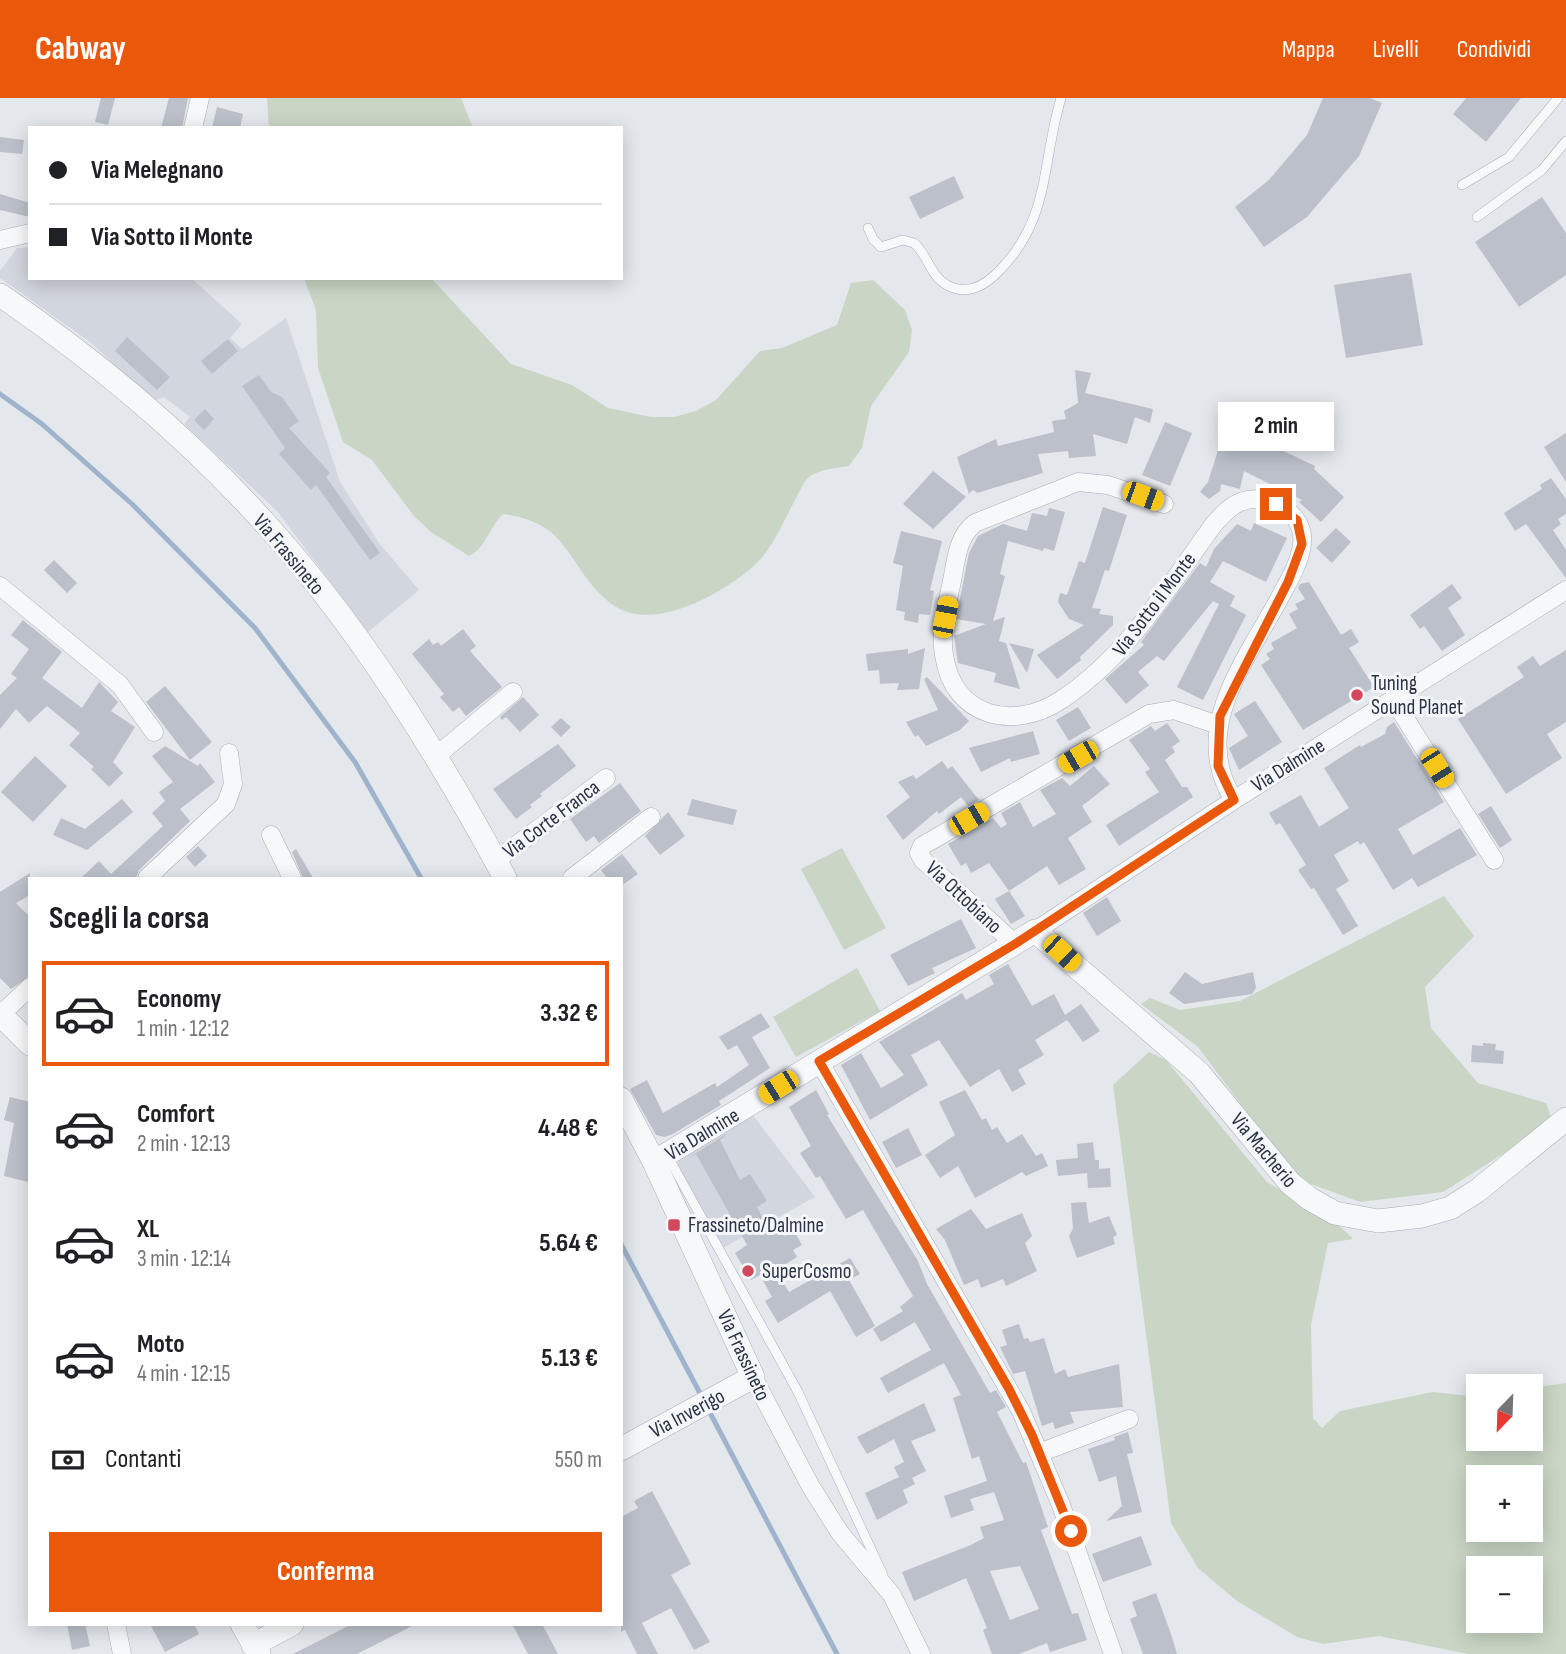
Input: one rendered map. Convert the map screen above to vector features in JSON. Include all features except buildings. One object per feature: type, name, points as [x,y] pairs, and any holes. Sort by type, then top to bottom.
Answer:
[{"type":"street","points":[[193,126],[200,98]]},
{"type":"street","points":[[0,240],[28,233]]},
{"type":"street","name":"Via Frassineto","points":[[0,295],[77,352],[147,411],[262,521],[345,623],[435,757],[500,870]]},
{"type":"street","name":"Via Sotto il Monte","points":[[1164,504],[1108,485],[1078,482],[975,523],[965,532],[959,547],[945,617],[944,658],[957,687],[971,703],[987,713],[1014,718],[1046,708],[1080,687],[1115,656],[1220,517],[1245,501],[1268,501],[1283,508],[1297,520],[1302,531],[1302,548],[1288,582],[1225,702],[1218,724],[1218,766],[1234,800]]},
{"type":"street","points":[[0,586],[120,684],[154,732]]},
{"type":"street","name":"Via Dalmine","points":[[660,1159],[1015,944],[1234,800],[1566,590]]},
{"type":"street","points":[[435,757],[513,692]]},
{"type":"street","points":[[1393,699],[1494,860]]},
{"type":"street","name":"Via Ottobiano","points":[[1015,944],[923,860],[919,853],[922,846],[1149,714],[1174,710],[1218,724]]},
{"type":"street","points":[[148,877],[226,804],[233,784],[229,753]]},
{"type":"street","name":"Via Corte Franca","points":[[500,870],[606,778]]},
{"type":"street","points":[[573,877],[650,817]]},
{"type":"street","points":[[271,835],[292,877]]},
{"type":"street","name":"Via Macherio","points":[[1035,931],[1199,1073],[1290,1183],[1310,1199],[1335,1213],[1378,1221],[1422,1216],[1450,1208],[1477,1191],[1566,1119]]},
{"type":"street","points":[[28,989],[0,1015],[28,1042]]},
{"type":"street","points":[[819,1061],[1003,1377],[1061,1505],[1113,1654]]},
{"type":"street","name":"Via Frassineto","points":[[623,1102],[660,1159],[746,1382],[840,1533],[892,1595],[921,1654]]},
{"type":"street","name":"Via Inverigo","points":[[623,1449],[746,1382]]},
{"type":"street","points":[[1039,1453],[1129,1419]]},
{"type":"street","points":[[116,1626],[122,1654]]},
{"type":"street","points":[[243,1626],[256,1649],[289,1626]]},
{"type":"lane","points":[[868,228],[876,244],[881,247],[903,240],[914,243],[935,274],[949,286],[968,290],[984,284],[1012,258],[1031,229],[1061,98]]},
{"type":"lane","points":[[1462,185],[1509,157],[1558,98]]},
{"type":"lane","points":[[1477,217],[1542,170],[1566,141]]},
{"type":"lane","name":"Via Frassineto","points":[[660,1159],[804,1402],[892,1595]]},
{"type":"shaded area","points":[[28,247],[28,280],[193,280],[242,324],[230,338],[242,349],[286,318],[340,482],[379,543],[419,590],[368,632],[277,511],[184,424],[190,417],[164,397],[153,401],[90,342],[0,278],[0,271],[17,248]]},
{"type":"shaded area","points":[[753,1115],[815,1197],[721,1249],[678,1165],[679,1158]]},
{"type":"green space","points":[[267,98],[461,98],[472,126],[269,126]]},
{"type":"green space","points":[[305,280],[433,280],[511,364],[572,385],[608,408],[651,417],[674,417],[696,411],[716,400],[760,351],[782,348],[837,325],[851,283],[873,280],[905,310],[912,330],[909,352],[871,406],[862,448],[849,466],[813,474],[807,479],[770,547],[749,570],[700,601],[662,613],[643,615],[625,611],[609,602],[555,536],[526,519],[503,514],[480,547],[469,556],[431,532],[414,516],[372,460],[343,442],[318,368],[316,310]]},
{"type":"green space","points":[[842,848],[886,928],[844,950],[801,869]]},
{"type":"green space","points":[[1444,896],[1474,936],[1425,987],[1431,1028],[1478,1083],[1546,1103],[1553,1122],[1443,1192],[1360,1202],[1303,1181],[1282,1159],[1198,1047],[1141,1004],[1150,998],[1180,1010],[1240,1001]]},
{"type":"green space","points":[[857,968],[880,1011],[796,1057],[773,1017]]},
{"type":"green space","points":[[1149,1052],[1166,1060],[1267,1182],[1342,1228],[1353,1239],[1328,1243],[1311,1325],[1313,1418],[1322,1428],[1340,1411],[1433,1392],[1466,1396],[1466,1451],[1544,1451],[1544,1386],[1566,1383],[1566,1654],[1468,1654],[1379,1636],[1323,1644],[1297,1637],[1237,1601],[1198,1568],[1171,1523],[1113,1085]]},
{"type":"waterway","points":[[0,394],[42,424],[132,504],[255,628],[355,762],[420,877]]},
{"type":"waterway","points":[[623,1248],[702,1397]]},
{"type":"waterway","points":[[708,1409],[837,1654]]},
{"type":"place","name":"Tuning Sound Planet","points":[[1357,695]]},
{"type":"place","name":"Frassineto/Dalmine","points":[[674,1225]]},
{"type":"place","name":"SuperCosmo","points":[[748,1271]]},
{"type":"route","points":[[1071,1531],[1032,1435],[1009,1389],[819,1061],[963,977],[1234,800],[1219,774],[1216,751],[1220,716],[1228,695],[1288,582],[1302,544],[1302,531],[1297,520],[1276,504]]}]
